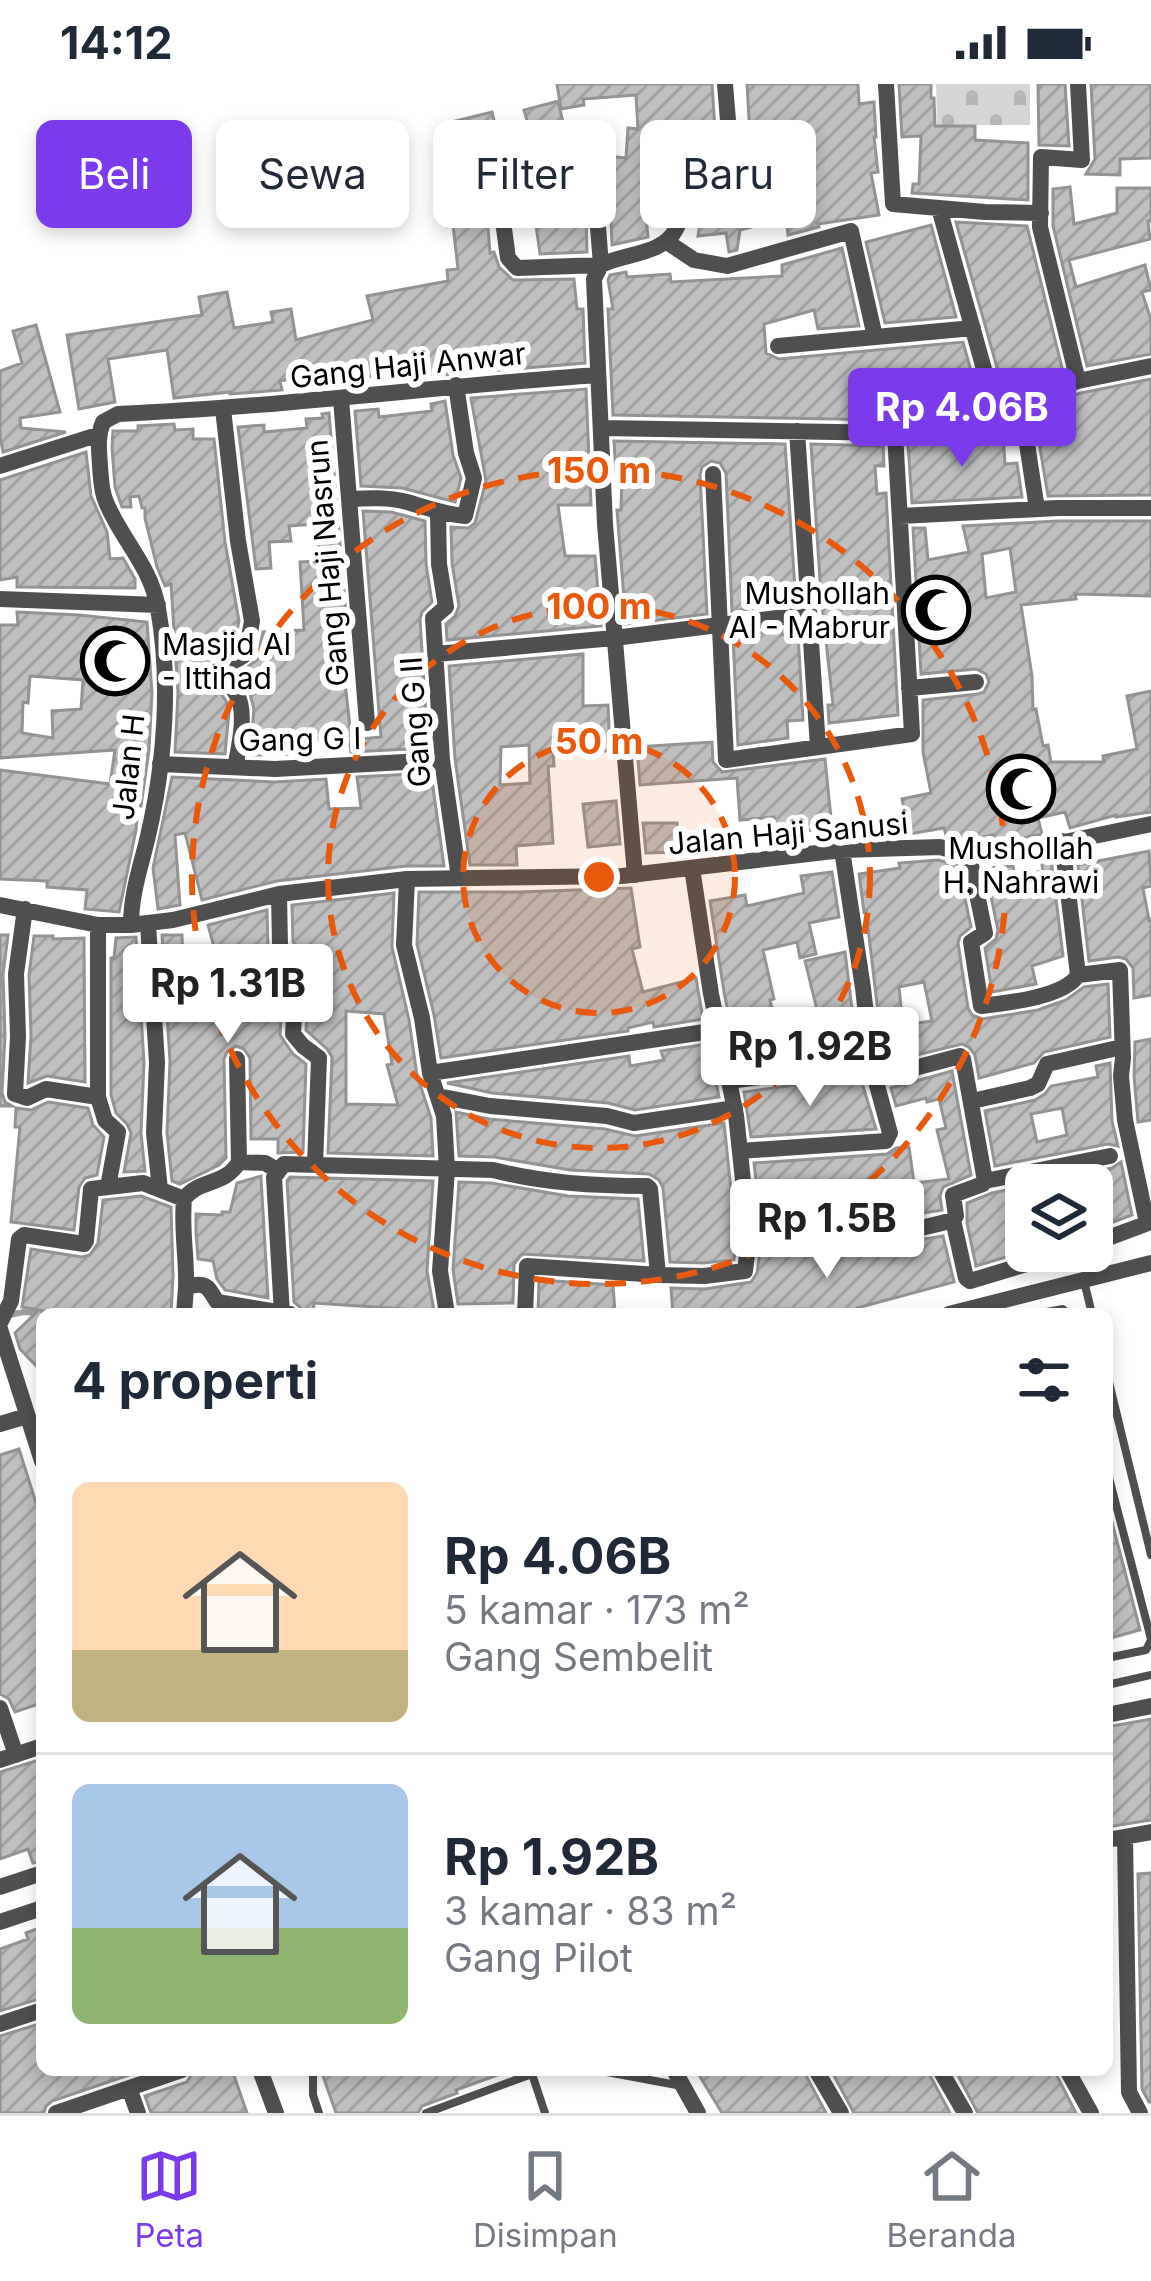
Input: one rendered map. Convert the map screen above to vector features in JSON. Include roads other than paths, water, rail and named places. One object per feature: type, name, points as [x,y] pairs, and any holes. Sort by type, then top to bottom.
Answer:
[{"type":"street","points":[[504,228],[508,258],[517,268],[601,265],[668,242],[694,179],[727,154],[725,84]]},
{"type":"street","points":[[886,84],[893,204],[1041,213]]},
{"type":"street","points":[[1078,84],[1082,160],[1041,157],[1046,250],[1078,381]]},
{"type":"street","points":[[939,208],[994,405]]},
{"type":"street","points":[[598,228],[601,265],[594,279],[601,428],[635,874]]},
{"type":"street","points":[[668,242],[694,260],[728,266],[851,231],[875,337]]},
{"type":"street","points":[[778,346],[973,328]]},
{"type":"street","points":[[601,428],[895,434],[946,427],[994,405],[1151,366]]},
{"type":"street","name":"Gang Haji Anwar","points":[[98,435],[103,422],[118,414],[223,410],[598,375]]},
{"type":"street","points":[[349,499],[383,498],[438,514],[464,516],[474,478],[456,385]]},
{"type":"street","name":"Gang Haji Nasrun","points":[[340,399],[367,722]]},
{"type":"street","points":[[223,410],[252,621],[246,653],[224,668],[225,681],[239,698],[242,736],[235,767]]},
{"type":"street","points":[[797,431],[818,747]]},
{"type":"street","points":[[713,474],[726,760],[912,734],[895,434]]},
{"type":"street","points":[[0,466],[98,435]]},
{"type":"street","name":"Jalan H","points":[[98,435],[106,505],[148,573],[158,605],[164,676],[160,764],[148,837],[135,880],[157,1063],[154,1133],[160,1189]]},
{"type":"street","points":[[1027,444],[1037,509]]},
{"type":"street","points":[[900,516],[1151,508]]},
{"type":"street","name":"Gang G II","points":[[438,514],[446,607],[433,617],[442,760],[459,878]]},
{"type":"street","points":[[0,599],[158,605]]},
{"type":"street","points":[[436,654],[809,614]]},
{"type":"street","points":[[909,688],[976,682]]},
{"type":"street","name":"Gang G I","points":[[160,764],[353,766],[442,760]]},
{"type":"street","name":"Jalan Haji Sanusi","points":[[0,905],[98,925],[139,924],[278,894],[407,879],[635,874],[842,850],[940,847],[998,856],[1151,825]]},
{"type":"street","points":[[969,855],[985,933],[970,941],[982,1006],[1060,991],[1078,975],[1062,841]]},
{"type":"street","points":[[740,1151],[886,1141],[890,1133],[873,1070],[842,850]]},
{"type":"street","points":[[526,1308],[527,1266],[658,1275],[745,1271],[749,1237],[735,1108],[692,868]]},
{"type":"street","points":[[407,879],[404,945],[430,1073],[444,1116],[447,1170],[440,1271],[446,1308]]},
{"type":"street","points":[[278,894],[280,946],[297,968],[293,1034],[320,1058],[315,1165]]},
{"type":"street","points":[[26,909],[16,974],[15,1094],[26,1098],[46,1089],[98,1097]]},
{"type":"street","points":[[98,925],[98,1097],[105,1120],[118,1132],[108,1186]]},
{"type":"street","points":[[1078,975],[1120,970],[1123,1098],[1149,1222],[1113,1236]]},
{"type":"street","points":[[430,1073],[718,1030]]},
{"type":"street","points":[[972,1100],[1030,1088],[1038,1084],[1047,1064],[1122,1047]]},
{"type":"street","points":[[729,1081],[873,1070],[960,1056],[985,1181]]},
{"type":"street","points":[[184,1308],[188,1258],[182,1227],[184,1198],[190,1191],[228,1177],[239,1162],[237,1059]]},
{"type":"street","points":[[438,1096],[634,1123],[735,1108]]},
{"type":"street","points":[[1005,1270],[970,1281],[966,1277],[953,1220],[953,1193],[985,1181],[1110,1156]]},
{"type":"street","points":[[239,1162],[265,1163],[277,1170]]},
{"type":"street","points":[[286,1308],[274,1177],[284,1164],[493,1171],[589,1186],[647,1186],[658,1275]]},
{"type":"street","points":[[0,1424],[34,1414],[0,1326],[11,1301],[19,1239],[24,1235],[84,1244],[91,1189],[143,1183],[184,1198]]},
{"type":"street","points":[[749,1237],[799,1241],[905,1231],[953,1220]]},
{"type":"street","points":[[974,1308],[1151,1263]]},
{"type":"street","points":[[186,1287],[205,1286],[213,1290],[218,1302],[252,1308]]},
{"type":"street","points":[[1113,1714],[1151,1706]]},
{"type":"street","points":[[0,1708],[8,1757]]},
{"type":"street","points":[[1146,2112],[1129,2092],[1116,1938],[1116,1839],[1151,1832]]},
{"type":"street","points":[[0,1887],[36,1875]]},
{"type":"street","points":[[0,1922],[36,1910]]},
{"type":"street","points":[[0,2024],[36,2012]]},
{"type":"street","points":[[56,2113],[164,2076]]},
{"type":"street","points":[[262,2076],[276,2113]]},
{"type":"street","points":[[819,2076],[841,2113]]},
{"type":"street","points":[[943,2076],[965,2113]]},
{"type":"street","points":[[1070,2076],[1091,2113]]},
{"type":"street","points":[[679,2078],[698,2113]]},
{"type":"street","points":[[129,2088],[138,2113]]},
{"type":"lane","points":[[1084,1281],[1091,1308]]},
{"type":"lane","points":[[1113,1399],[1151,1555]]},
{"type":"lane","points":[[1113,1493],[1151,1639],[1146,1649],[1113,1657]]},
{"type":"lane","points":[[1113,1684],[1151,1675]]},
{"type":"lane","points":[[313,2076],[319,2113]]},
{"type":"lane","points":[[426,2113],[521,2076]]},
{"type":"lane","points":[[532,2076],[545,2113]]},
{"type":"waterway","points":[[9,1315],[36,1313]]},
{"type":"place","name":"Mushollah Al - Mabrur","points":[[936,610]]},
{"type":"place","name":"Masjid Al - Ittihad","points":[[115,661]]},
{"type":"place","name":"Mushollah H. Nahrawi","points":[[1021,789]]}]
